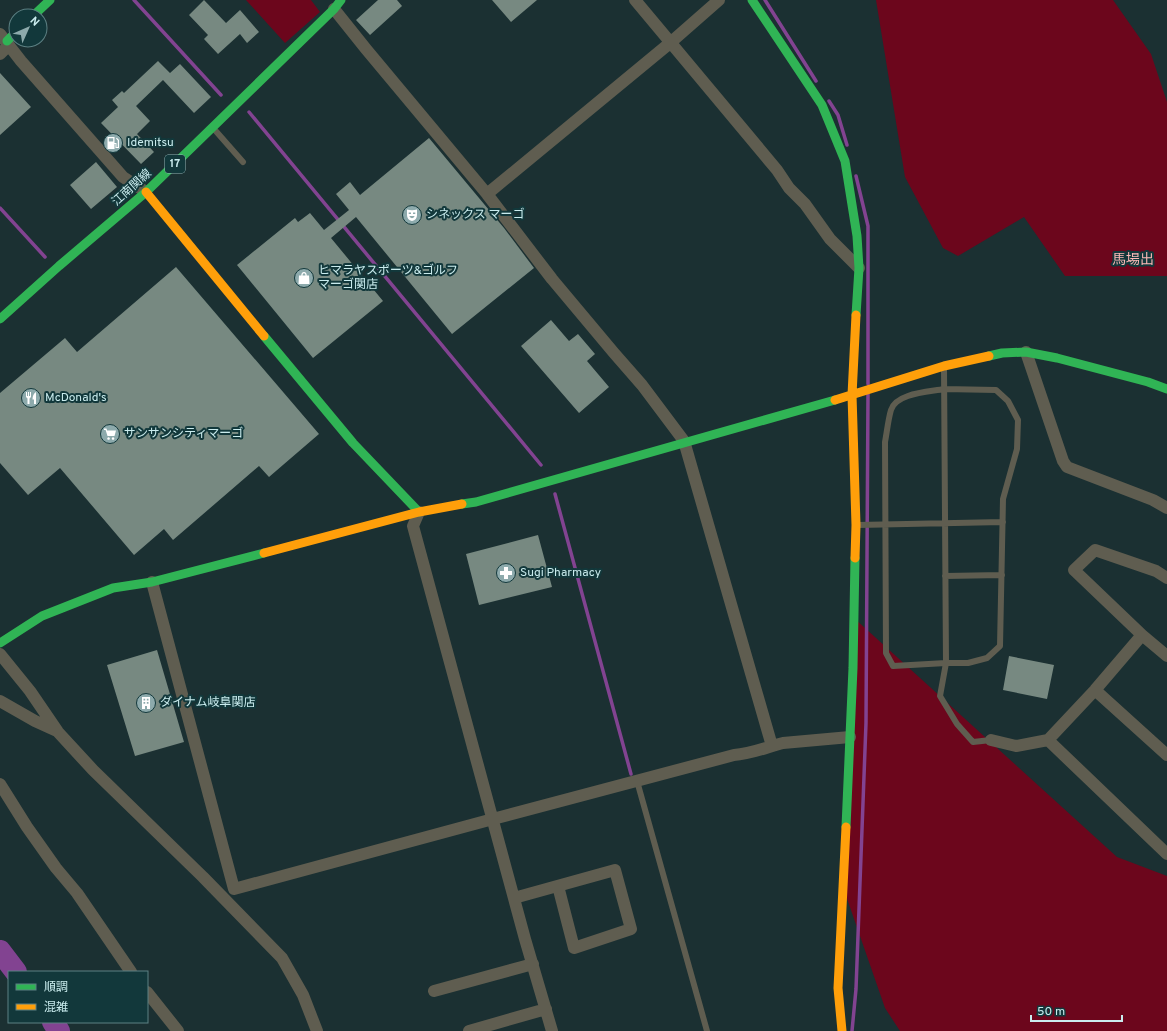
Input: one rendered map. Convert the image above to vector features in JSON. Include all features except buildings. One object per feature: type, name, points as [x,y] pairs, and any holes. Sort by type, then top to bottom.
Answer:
[{"type":"street","points":[[42,8],[50,0]]},
{"type":"street","points":[[635,0],[777,170],[789,188],[805,204],[830,239],[859,268]]},
{"type":"street","points":[[487,194],[670,43],[719,0]]},
{"type":"street","points":[[752,0],[822,105],[845,161],[857,236],[859,268],[852,395],[856,525],[850,737],[843,909],[838,988],[842,1031]]},
{"type":"street","points":[[334,3],[366,50],[487,194],[552,279],[642,385],[684,442],[772,746]]},
{"type":"street","name":"江南関線","points":[[0,319],[59,266],[146,192],[213,128],[334,3]]},
{"type":"street","points":[[4,43],[123,176],[146,192],[353,444],[419,512]]},
{"type":"street","points":[[1026,352],[1063,461],[1067,467],[1153,500],[1167,508]]},
{"type":"street","points":[[0,643],[42,616],[113,588],[152,582],[419,512],[476,502],[852,395],[944,366],[1002,353],[1026,352],[1057,358],[1141,380],[1167,389]]},
{"type":"street","points":[[419,512],[413,526],[492,819],[552,1031]]},
{"type":"street","points":[[1167,578],[1156,571],[1095,550],[1074,570],[1142,635],[1167,656]]},
{"type":"street","points":[[152,582],[234,889],[734,755],[783,743],[850,737]]},
{"type":"street","points":[[991,740],[1016,746],[1048,740],[1095,690],[1142,635]]},
{"type":"street","points":[[0,654],[30,691],[58,732],[282,958],[302,995],[317,1031]]},
{"type":"street","points":[[1095,690],[1167,755]]},
{"type":"street","points":[[0,701],[58,732]]},
{"type":"street","points":[[1048,740],[1167,854]]},
{"type":"street","points":[[0,784],[27,827],[56,868],[77,893],[131,971]]},
{"type":"street","points":[[514,898],[615,870],[631,929],[574,948],[558,886]]},
{"type":"street","points":[[434,991],[533,964]]},
{"type":"street","points":[[148,993],[178,1031]]},
{"type":"street","points":[[469,1031],[546,1009]]},
{"type":"lane","points":[[213,128],[243,162]]},
{"type":"lane","points":[[944,366],[946,663],[940,696],[957,724],[973,742],[991,740]]},
{"type":"lane","points":[[944,390],[996,390],[1008,401],[1018,420],[1017,449],[1003,499],[1000,646],[987,658],[968,663],[893,666],[886,654],[885,442],[891,409],[901,398],[921,393],[944,390]]},
{"type":"lane","points":[[856,525],[1003,522]]},
{"type":"lane","points":[[945,576],[1002,575]]},
{"type":"lane","points":[[637,781],[707,1031]]},
{"type":"shaded area","points":[[246,0],[311,0],[320,12],[285,43]]},
{"type":"shaded area","points":[[876,0],[1113,0],[1151,54],[1167,102],[1167,276],[1065,276],[1024,217],[958,256],[943,248],[905,177]]},
{"type":"shaded area","points":[[854,618],[1117,857],[1167,876],[1167,1031],[900,1031],[885,1008],[844,890]]},
{"type":"waterway","points":[[134,0],[221,95]]},
{"type":"waterway","points":[[765,0],[816,81]]},
{"type":"waterway","points":[[829,101],[838,115],[847,145]]},
{"type":"waterway","points":[[249,112],[541,465]]},
{"type":"waterway","points":[[856,176],[868,226],[868,384]]},
{"type":"waterway","points":[[0,208],[45,257]]},
{"type":"waterway","points":[[852,1031],[856,989],[866,723],[868,394]]},
{"type":"waterway","points":[[555,494],[631,774]]},
{"type":"waterway","points":[[0,951],[15,971]]},
{"type":"waterway","points":[[54,1023],[59,1031]]},
{"type":"traffic: fast","points":[[42,8],[50,0]]},
{"type":"traffic: fast","points":[[0,319],[59,266],[146,192],[334,9],[341,0]]},
{"type":"traffic: fast","points":[[752,0],[822,105],[845,161],[857,236],[859,268],[856,315]]},
{"type":"traffic: fast","points":[[264,336],[353,443],[419,512]]},
{"type":"traffic: fast","points":[[989,356],[1002,353],[1026,352],[1057,358],[1148,382],[1167,389]]},
{"type":"traffic: fast","points":[[462,504],[476,502],[835,400]]},
{"type":"traffic: fast","points":[[0,643],[42,616],[113,588],[152,582],[264,553]]},
{"type":"traffic: fast","points":[[846,827],[853,668],[855,558]]},
{"type":"traffic: slow","points":[[146,192],[264,336]]},
{"type":"traffic: slow","points":[[855,558],[856,525],[852,395],[856,315]]},
{"type":"traffic: slow","points":[[835,400],[944,366],[989,356]]},
{"type":"traffic: slow","points":[[264,553],[419,512],[462,504]]},
{"type":"traffic: slow","points":[[842,1031],[838,988],[846,827]]},
{"type":"place","name":"Idemitsu","points":[[113,143]]},
{"type":"place","name":"シネックス マーゴ","points":[[412,215]]},
{"type":"place","name":"ヒマラヤスポーツ&ゴルフ マーゴ関店","points":[[304,278]]},
{"type":"place","name":"McDonald's","points":[[31,398]]},
{"type":"place","name":"サンサンシティマーゴ","points":[[110,434]]},
{"type":"place","name":"Sugi Pharmacy","points":[[506,573]]},
{"type":"place","name":"ダイナム岐阜関店","points":[[146,703]]},
{"type":"district","name":"馬場出","points":[[1133,260]]}]
